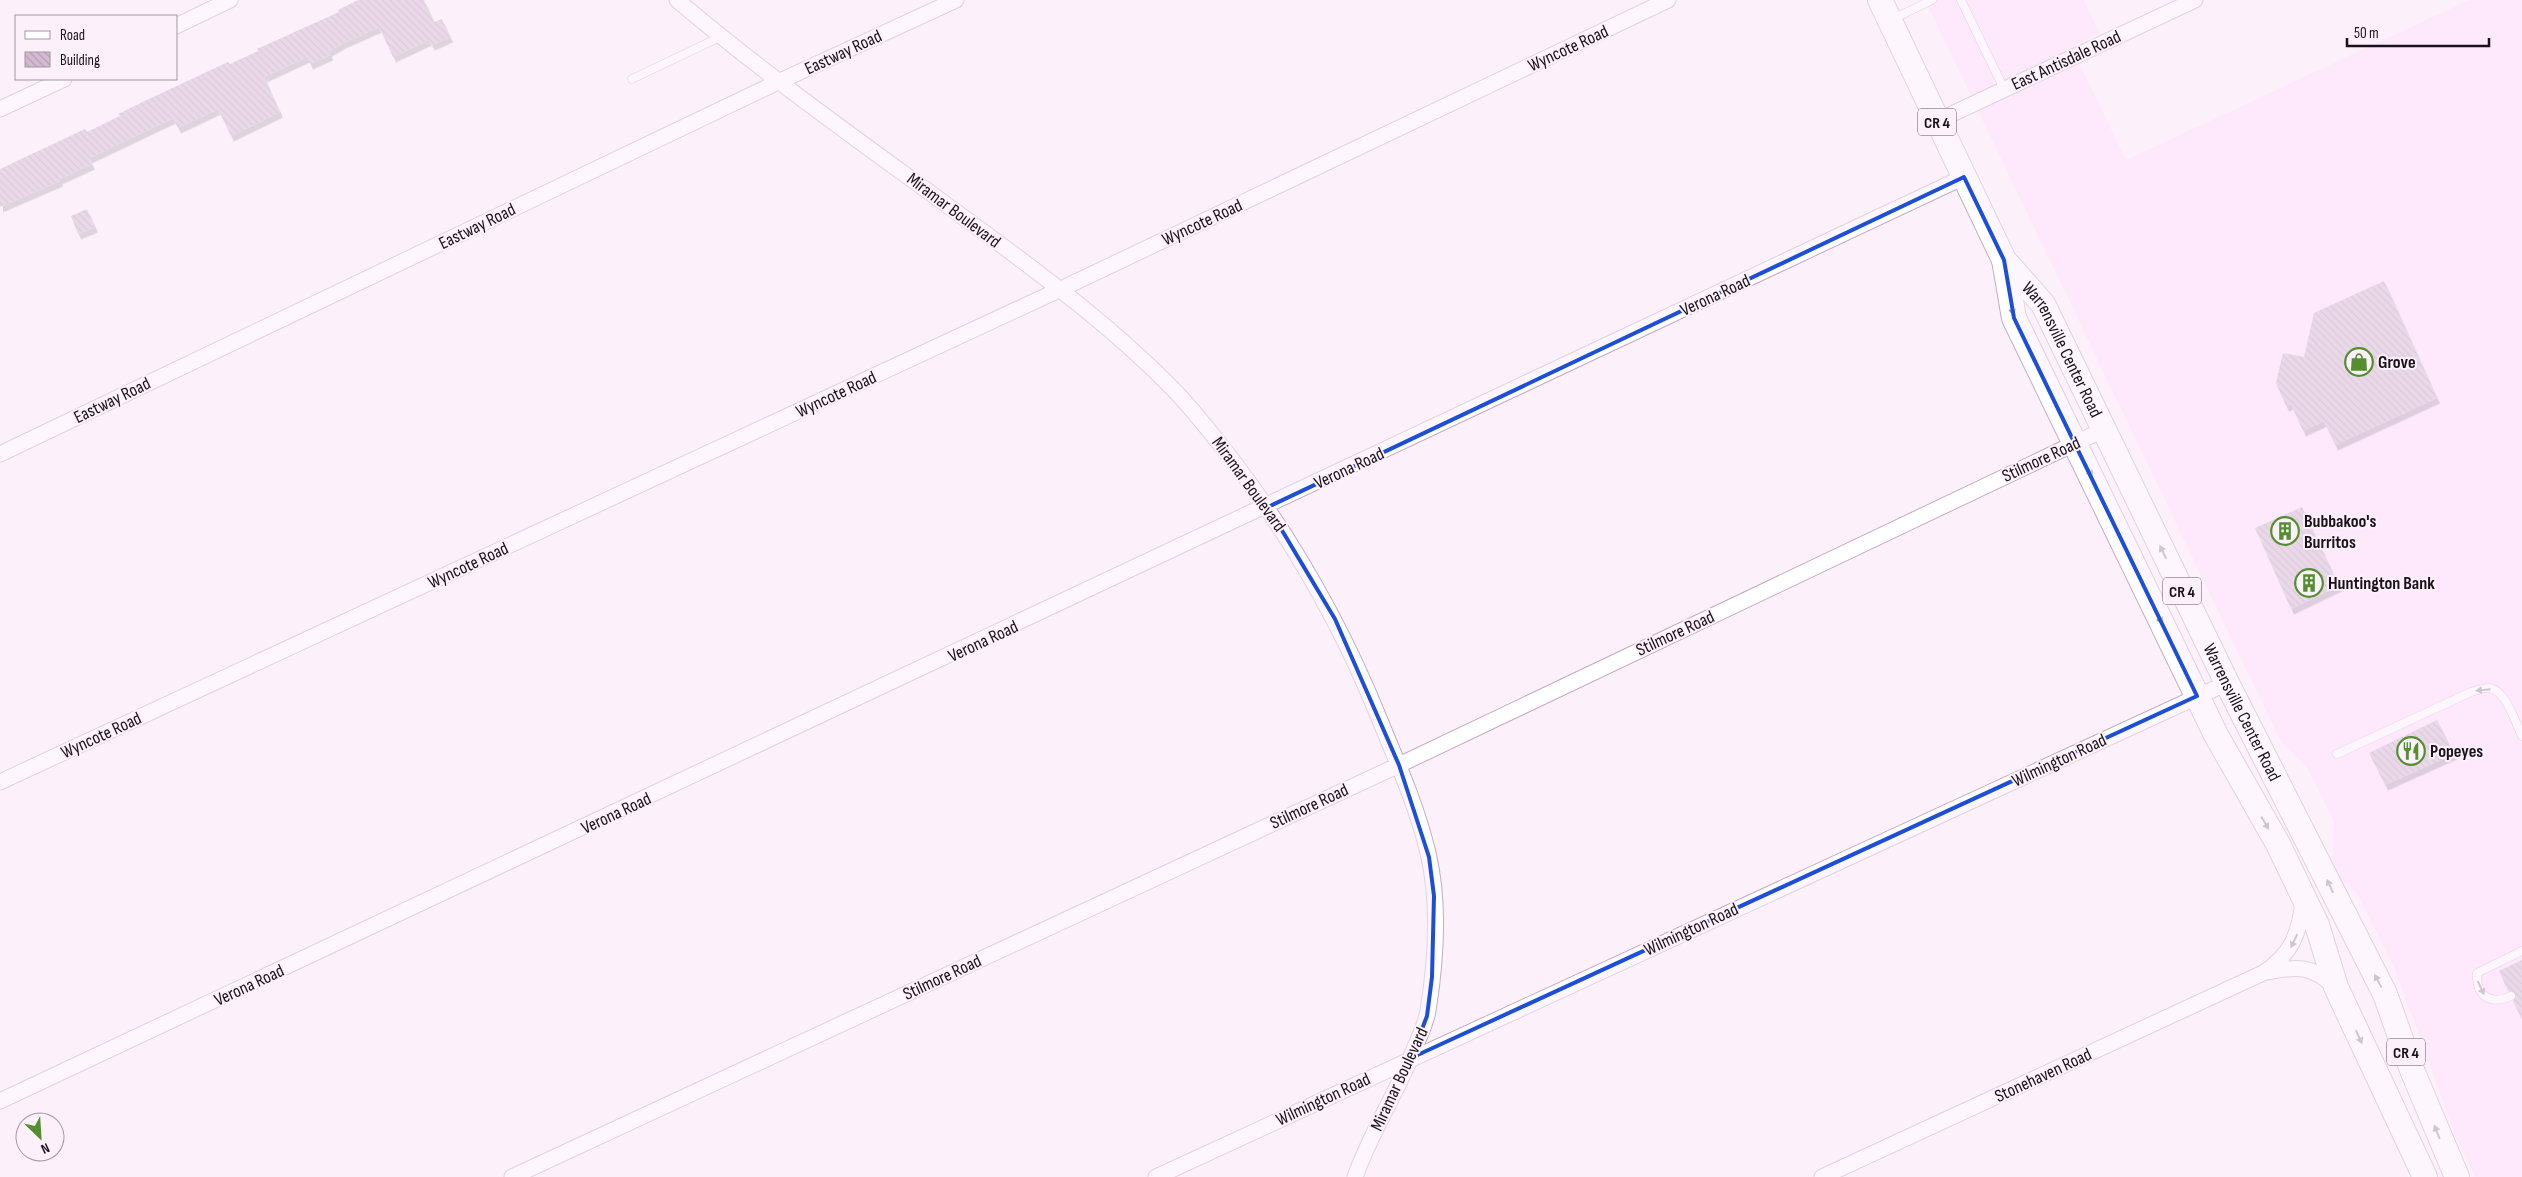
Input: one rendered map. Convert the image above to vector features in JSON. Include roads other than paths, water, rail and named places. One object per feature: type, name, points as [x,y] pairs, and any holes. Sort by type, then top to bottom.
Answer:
[{"type":"main road","name":"Warrensville Center Road","points":[[1885,10],[2000,251],[2042,304],[2227,683],[2385,994],[2412,1070],[2457,1177]]},
{"type":"main road","name":"Warrensville Center Road","points":[[2000,251],[2014,318],[2216,735],[2278,844],[2317,925],[2336,987],[2425,1177]]},
{"type":"street","points":[[178,25],[230,0]]},
{"type":"street","name":"Miramar Boulevard","points":[[677,0],[720,37],[778,82],[1061,289],[1116,334],[1173,389],[1212,434],[1268,507],[1301,558],[1335,619],[1399,765],[1427,848],[1434,896],[1434,942],[1427,1016],[1411,1058],[1355,1177]]},
{"type":"street","name":"Eastway Road","points":[[0,454],[778,82],[956,0]]},
{"type":"street","name":"Wyncote Road","points":[[0,782],[1061,289],[1668,0]]},
{"type":"street","name":"East Antisdale Road","points":[[1937,121],[2195,0]]},
{"type":"street","points":[[0,109],[62,80]]},
{"type":"street","name":"Verona Road","points":[[0,1102],[1964,178]]},
{"type":"street","name":"Stilmore Road","points":[[512,1177],[1399,765],[2103,430]]},
{"type":"street","name":"Wilmington Road","points":[[1156,1177],[2227,683]]},
{"type":"street","name":"Stonehaven Road","points":[[1822,1177],[2263,973],[2281,959],[2296,939],[2301,920],[2303,897]]},
{"type":"street","name":"Stonehaven Road","points":[[2263,973],[2299,968],[2310,969],[2325,977],[2336,987]]},
{"type":"lane","points":[[1885,10],[1932,0]]},
{"type":"lane","points":[[1961,0],[2004,89]]},
{"type":"lane","points":[[632,80],[720,37]]},
{"type":"lane","points":[[2337,754],[2470,692],[2488,688],[2499,692],[2505,700],[2522,736]]},
{"type":"lane","points":[[2511,996],[2499,1001],[2484,996],[2478,984],[2477,974],[2522,951]]},
{"type":"place","name":"Grove","points":[[2359,362]]},
{"type":"place","name":"Bubbakoo's Burritos","points":[[2285,531]]},
{"type":"place","name":"Huntington Bank","points":[[2309,583]]},
{"type":"place","name":"Popeyes","points":[[2411,751]]}]
